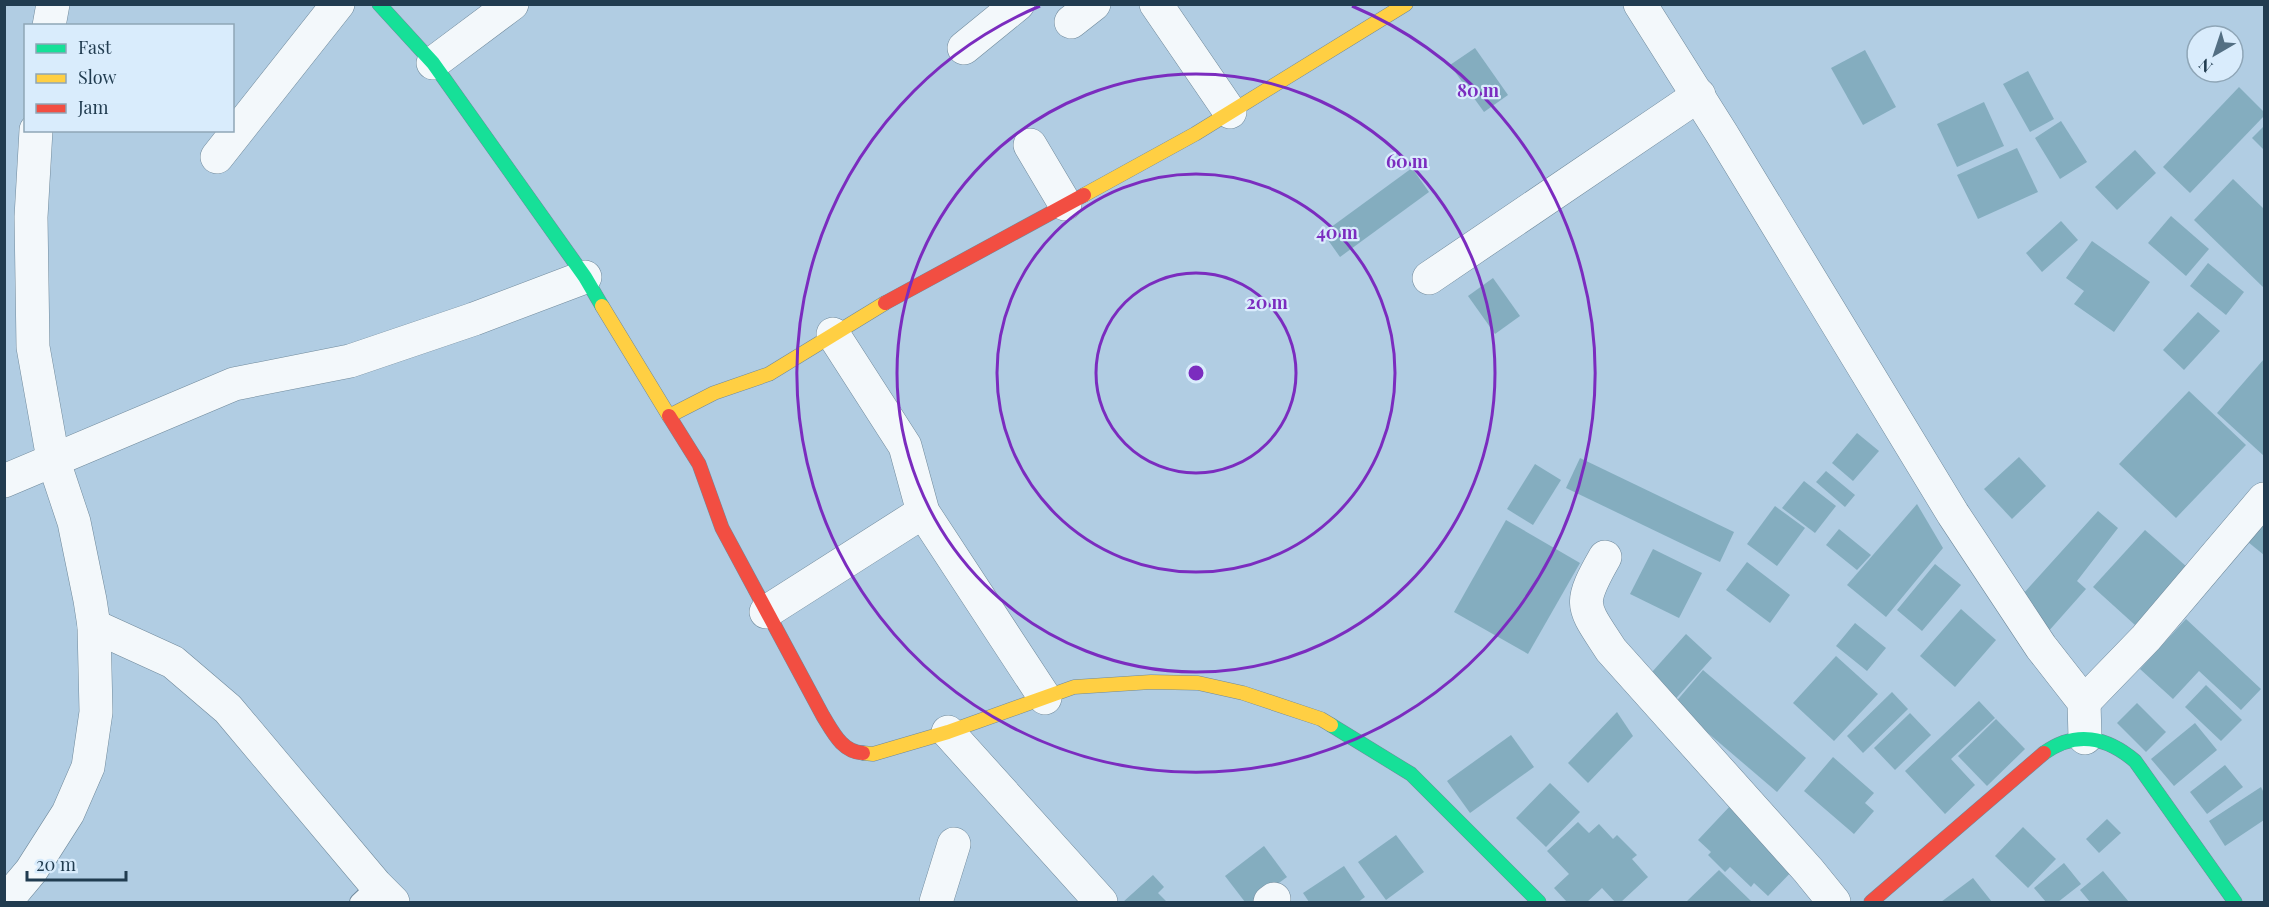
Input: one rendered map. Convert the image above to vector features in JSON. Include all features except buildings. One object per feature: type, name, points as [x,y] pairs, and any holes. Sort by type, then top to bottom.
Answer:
[{"type":"street","points":[[49,24],[53,4]]},
{"type":"street","points":[[217,157],[338,4]]},
{"type":"street","points":[[379,4],[433,63],[585,277],[699,464],[722,528],[823,716],[841,744],[856,753],[873,754],[948,732],[1074,687],[1151,682],[1198,683],[1243,693],[1321,718],[1411,774],[1539,903]]},
{"type":"street","points":[[433,63],[512,4]]},
{"type":"street","points":[[964,48],[1018,4]]},
{"type":"street","points":[[1156,4],[1230,112]]},
{"type":"street","points":[[669,416],[714,393],[769,374],[874,309],[1230,112],[1406,4]]},
{"type":"street","points":[[1640,4],[1698,95],[1953,514],[2041,647],[2084,702],[2085,738]]},
{"type":"street","points":[[1429,278],[1698,95]]},
{"type":"street","points":[[4,903],[31,871],[68,813],[87,766],[96,712],[94,626],[74,522],[53,459],[33,347],[31,217],[36,132]]},
{"type":"street","points":[[1030,145],[1065,204]]},
{"type":"street","points":[[4,480],[234,384],[350,360],[474,319],[585,277]]},
{"type":"street","points":[[833,334],[905,446],[923,512],[1045,698]]},
{"type":"street","points":[[2084,702],[2145,638],[2265,499]]},
{"type":"street","points":[[766,612],[923,512]]},
{"type":"street","points":[[1605,557],[1586,590],[1587,612],[1611,650],[1808,870],[1834,903]]},
{"type":"street","points":[[94,626],[173,662],[228,709],[376,897]]},
{"type":"street","points":[[948,732],[1101,903]]},
{"type":"street","points":[[1871,903],[2046,751],[2068,739],[2085,738],[2104,739],[2121,748],[2135,761],[2235,903]]},
{"type":"street","points":[[936,903],[954,844]]},
{"type":"traffic: fast","points":[[379,4],[433,63],[585,277],[602,306]]},
{"type":"traffic: fast","points":[[1331,725],[1411,774],[1539,902]]},
{"type":"traffic: fast","points":[[2044,753],[2068,741],[2091,739],[2113,746],[2135,761],[2235,902]]},
{"type":"traffic: slow","points":[[1084,195],[1195,134],[1406,4]]},
{"type":"traffic: slow","points":[[602,306],[669,416],[714,393],[769,374],[885,303]]},
{"type":"traffic: slow","points":[[863,753],[873,754],[948,732],[1074,687],[1151,682],[1198,683],[1243,693],[1321,719],[1331,725]]},
{"type":"traffic: jam","points":[[885,303],[1084,195]]},
{"type":"traffic: jam","points":[[669,416],[699,464],[722,528],[823,716],[844,745],[863,753]]},
{"type":"traffic: jam","points":[[1871,902],[2044,753]]}]
